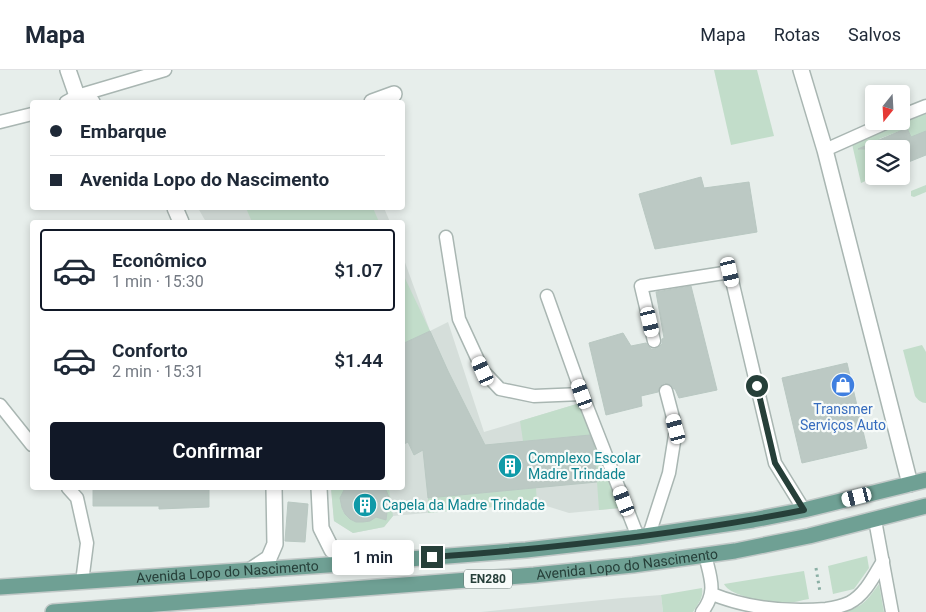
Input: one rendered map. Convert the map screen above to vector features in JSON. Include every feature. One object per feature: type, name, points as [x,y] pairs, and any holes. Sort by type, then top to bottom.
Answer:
[{"type":"main road","name":"Avenida Lopo do Nascimento","points":[[0,588],[526,550],[754,520],[804,510],[926,480]]},
{"type":"main road","name":"Avenida Lopo do Nascimento","points":[[54,612],[534,576],[633,565],[735,551],[809,536],[926,506]]},
{"type":"street","points":[[68,70],[71,99]]},
{"type":"street","points":[[801,70],[825,150],[910,484]]},
{"type":"street","points":[[378,100],[394,94]]},
{"type":"street","points":[[250,570],[269,558],[275,544],[274,490]]},
{"type":"street","points":[[319,490],[321,528],[332,550],[357,563]]},
{"type":"lane","points":[[71,99],[165,70]]},
{"type":"lane","points":[[910,112],[926,106]]},
{"type":"lane","points":[[0,122],[30,114]]},
{"type":"lane","points":[[825,150],[870,130]]},
{"type":"lane","points":[[446,238],[459,319],[483,371],[500,389],[534,396],[582,394]]},
{"type":"lane","points":[[654,341],[641,286],[730,272],[775,463],[804,510]]},
{"type":"lane","points":[[547,296],[582,394],[643,536]]},
{"type":"lane","points":[[643,536],[669,473],[676,429],[666,391]]},
{"type":"lane","points":[[0,404],[30,442]]},
{"type":"lane","points":[[70,490],[77,498],[87,543],[82,582]]},
{"type":"lane","points":[[875,520],[892,612]]},
{"type":"lane","points":[[702,612],[712,594],[705,555]]},
{"type":"lane","points":[[712,594],[747,605],[785,611],[809,612],[832,608],[850,603],[863,592],[883,561]]},
{"type":"path","points":[[816,568],[821,594]]},
{"type":"shaded area","points":[[199,210],[385,210],[389,220],[205,220]]},
{"type":"shaded area","points":[[405,262],[430,331],[448,322],[484,432],[580,403],[620,508],[569,513],[537,503],[393,516],[384,527],[353,533],[334,521],[331,490],[405,490]]},
{"type":"shaded area","points":[[661,595],[663,612],[481,612],[622,598]]},
{"type":"green space","points":[[714,70],[757,70],[774,136],[731,145]]},
{"type":"green space","points":[[926,111],[926,131],[918,153],[908,130],[910,130],[910,118]]},
{"type":"green space","points":[[883,130],[902,130],[879,140],[865,140],[865,181],[861,183],[852,144]]},
{"type":"green space","points":[[926,185],[926,192],[914,197],[911,196],[911,191]]},
{"type":"green space","points":[[247,210],[374,210],[378,220],[251,220]]},
{"type":"green space","points":[[405,278],[430,331],[405,343]]},
{"type":"green space","points":[[922,345],[926,352],[926,403],[920,401],[915,396],[903,350]]},
{"type":"green space","points":[[580,403],[620,508],[599,510],[592,435],[523,441],[520,421]]},
{"type":"green space","points":[[536,488],[537,503],[428,513],[428,498]]},
{"type":"green space","points":[[331,490],[345,490],[341,504],[347,516],[353,520],[368,521],[376,517],[386,520],[389,497],[386,490],[389,490],[393,516],[384,527],[353,533],[334,521]]},
{"type":"green space","points":[[867,556],[869,568],[854,589],[833,594],[828,566]]},
{"type":"green space","points":[[804,571],[809,599],[792,603],[771,602],[742,596],[728,589],[724,584]]},
{"type":"green space","points":[[879,584],[884,612],[845,612],[865,602]]},
{"type":"green space","points":[[702,588],[699,603],[693,612],[663,612],[661,595]]},
{"type":"building","points":[[902,130],[908,130],[911,137],[926,131],[926,155],[910,161],[910,140],[879,140]]},
{"type":"building","points":[[701,177],[704,188],[749,182],[757,232],[655,249],[639,194]]},
{"type":"building","points":[[691,286],[717,390],[679,398],[671,385],[664,383],[660,386],[658,392],[641,396],[642,406],[606,415],[589,343],[623,333],[631,346],[646,343],[651,349],[659,347],[664,338],[656,292]]},
{"type":"building","points":[[430,331],[485,445],[590,435],[594,446],[597,482],[428,498],[423,450],[414,455],[408,442],[405,444],[405,343]]},
{"type":"building","points":[[847,363],[867,448],[802,463],[782,378]]},
{"type":"building","points":[[93,490],[209,490],[209,507],[159,509],[159,506],[93,506]]},
{"type":"building","name":"Capela da Madre Trindade","points":[[344,490],[386,490],[389,497],[386,520],[376,517],[370,521],[356,522],[345,514],[340,498]]},
{"type":"building","points":[[288,502],[308,504],[305,542],[285,541]]},
{"type":"place","name":"Transmer Serviços Auto","points":[[843,385]]},
{"type":"place","name":"Complexo Escolar Madre Trindade","points":[[510,466]]},
{"type":"place","name":"Capela da Madre Trindade","points":[[365,505]]},
{"type":"route","points":[[432,557],[526,550],[621,539],[754,520],[804,510],[775,463],[757,386]]}]
